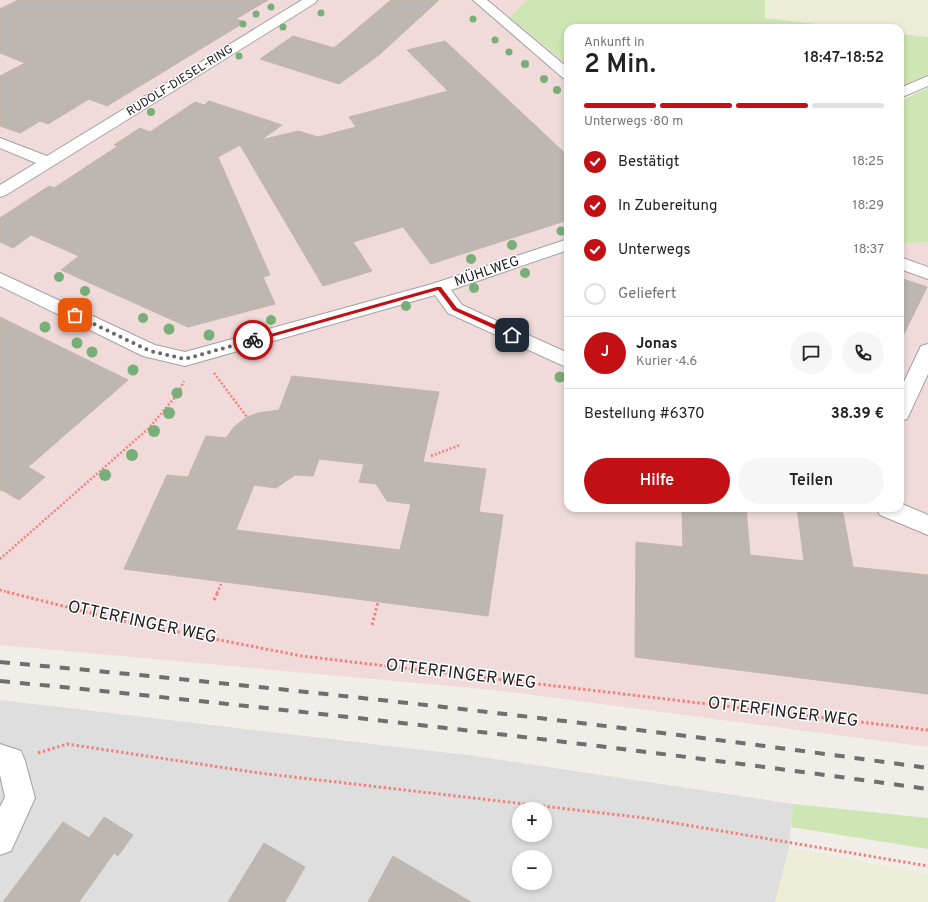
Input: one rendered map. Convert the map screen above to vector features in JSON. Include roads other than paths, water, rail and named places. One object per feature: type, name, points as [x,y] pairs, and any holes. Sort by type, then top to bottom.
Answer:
[{"type":"street","name":"RUDOLF-DIESEL-RING","points":[[0,192],[311,0]]},
{"type":"street","points":[[479,0],[564,72]]},
{"type":"street","points":[[904,92],[928,80]]},
{"type":"street","points":[[0,143],[49,162]]},
{"type":"street","name":"MÜHLWEG","points":[[0,279],[150,351],[185,359],[439,288],[564,245]]},
{"type":"street","points":[[904,264],[928,273]]},
{"type":"street","points":[[439,288],[455,309],[564,359]]},
{"type":"street","points":[[904,404],[928,351]]},
{"type":"street","points":[[897,512],[928,525]]},
{"type":"street","points":[[0,840],[20,798],[5,759]]},
{"type":"railway","points":[[0,662],[232,684],[464,709],[696,737],[928,768]]},
{"type":"railway","points":[[0,681],[232,704],[464,730],[696,758],[928,789]]}]
